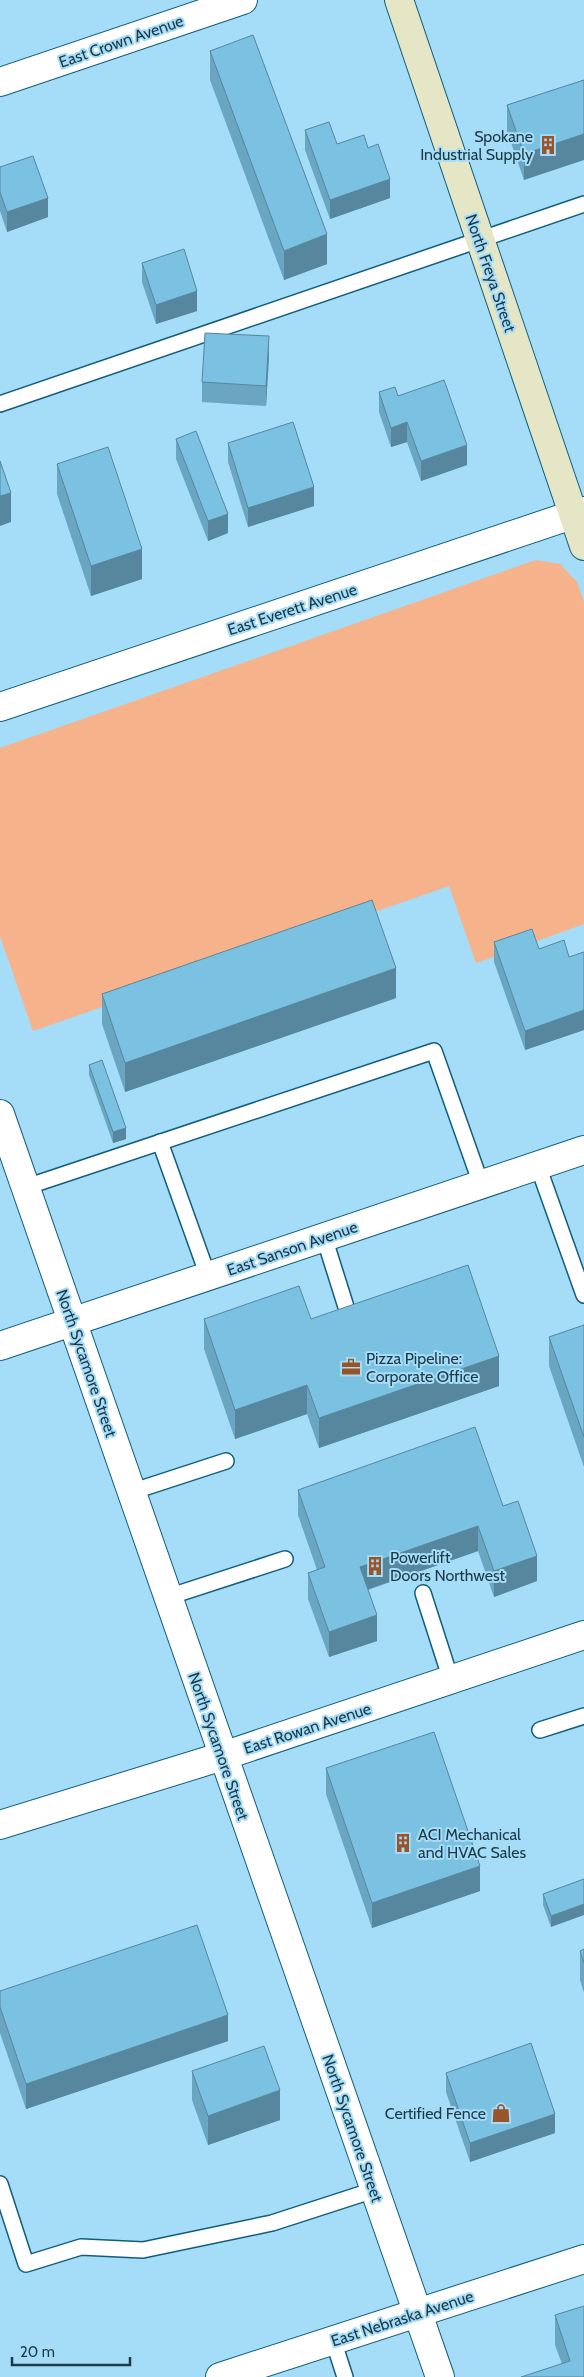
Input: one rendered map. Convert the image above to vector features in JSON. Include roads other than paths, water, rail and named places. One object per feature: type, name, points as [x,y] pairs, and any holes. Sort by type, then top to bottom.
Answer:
[{"type":"street","name":"East Crown Avenue","points":[[0,82],[242,0]]},
{"type":"street","name":"North Freya Street","points":[[399,0],[479,239],[578,513],[584,546]]},
{"type":"street","name":"East Everett Avenue","points":[[0,707],[578,513]]},
{"type":"street","name":"North Sycamore Street","points":[[0,1114],[440,2377]]},
{"type":"street","name":"East Sanson Avenue","points":[[0,1346],[584,1150]]},
{"type":"street","name":"East Rowan Avenue","points":[[0,1825],[223,1756],[584,1635]]},
{"type":"street","name":"East Nebraska Avenue","points":[[235,2375],[333,2340],[584,2259]]},
{"type":"lane","points":[[0,404],[584,204]]},
{"type":"lane","points":[[26,1187],[434,1051],[481,1184]]},
{"type":"lane","points":[[160,1142],[208,1276]]},
{"type":"lane","points":[[538,1166],[584,1295]]},
{"type":"lane","points":[[324,1237],[352,1326]]},
{"type":"lane","points":[[131,1492],[226,1461]]},
{"type":"lane","points":[[168,1597],[285,1559]]},
{"type":"lane","points":[[423,1593],[451,1680]]},
{"type":"lane","points":[[540,1730],[584,1716]]},
{"type":"lane","points":[[0,2184],[26,2264],[81,2247],[143,2250],[272,2223],[374,2190]]},
{"type":"lane","points":[[333,2340],[345,2377]]},
{"type":"place","name":"Spokane Industrial Supply","points":[[548,145]]},
{"type":"place","name":"Pizza Pipeline: Corporate Office","points":[[351,1367]]},
{"type":"place","name":"Powerlift Doors Northwest","points":[[375,1566]]},
{"type":"place","name":"ACI Mechanical and HVAC Sales","points":[[403,1843]]},
{"type":"place","name":"Certified Fence","points":[[501,2113]]}]
